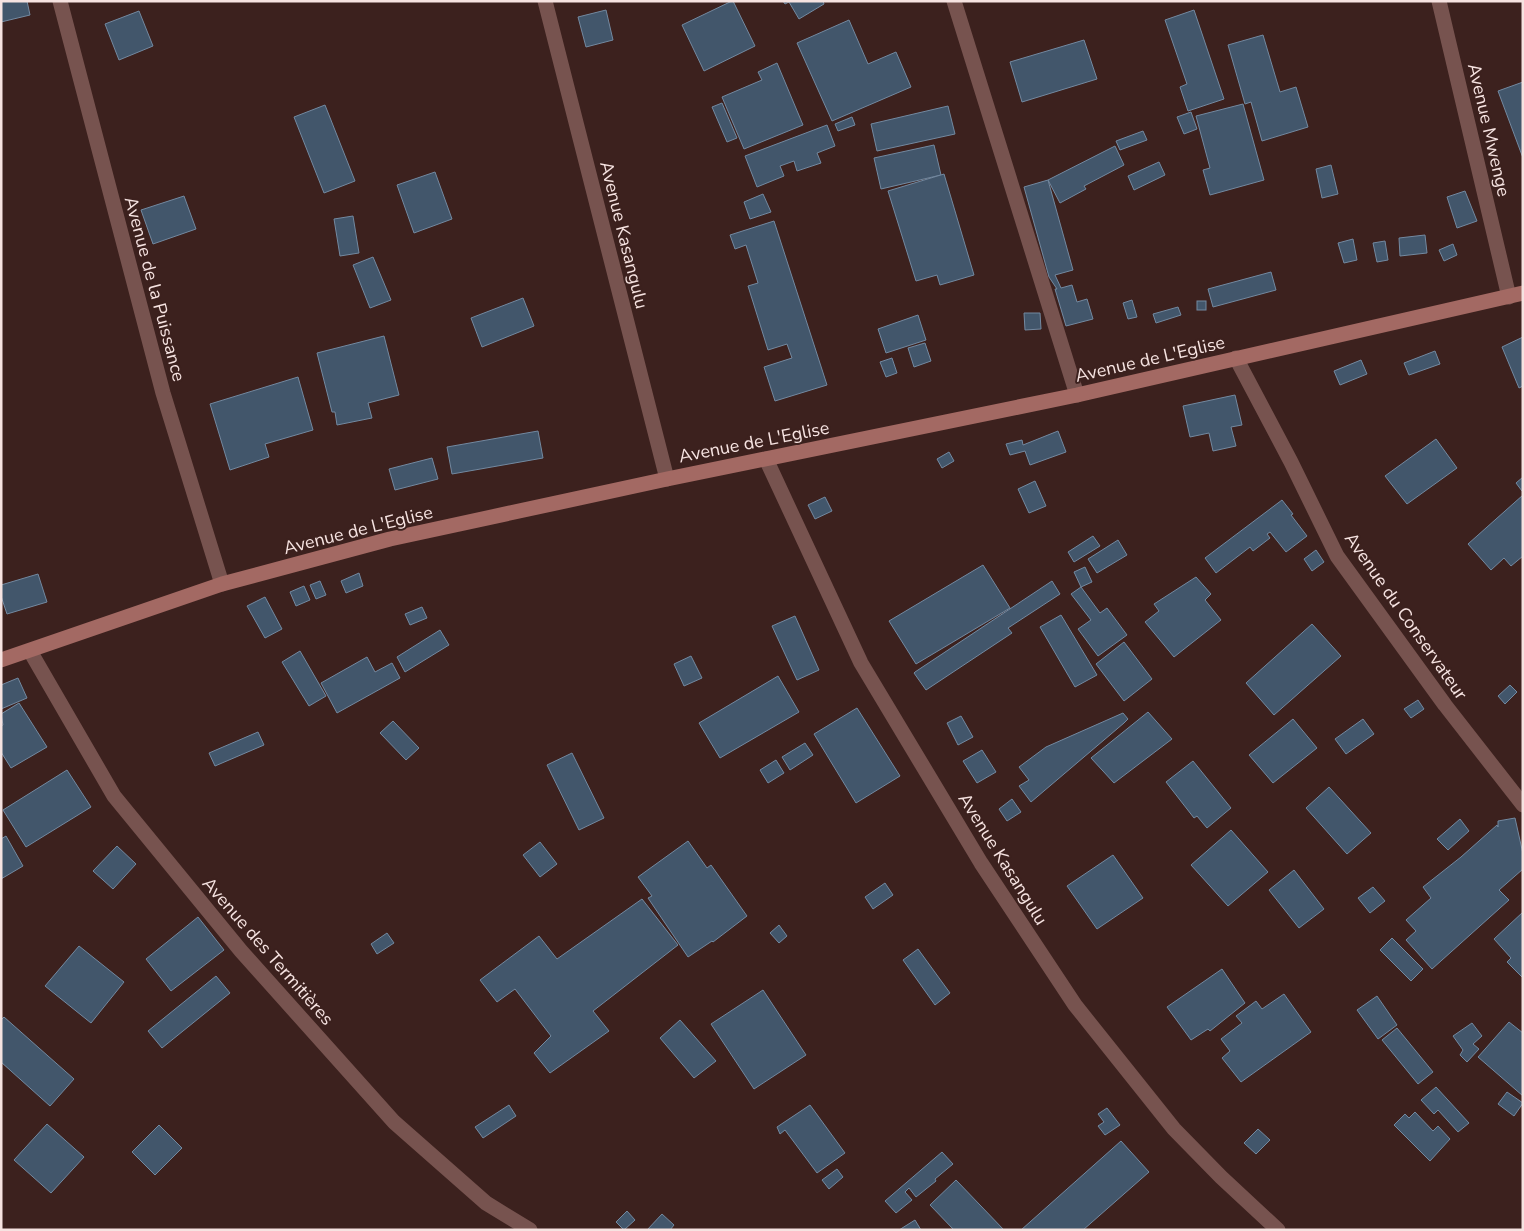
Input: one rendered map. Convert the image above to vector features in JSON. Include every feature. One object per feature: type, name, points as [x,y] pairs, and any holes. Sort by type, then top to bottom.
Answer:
[{"type":"street","name":"Avenue de la Puissance","points":[[60,1],[163,393],[222,584]]},
{"type":"street","name":"Avenue Kasangulu","points":[[544,1],[667,479]]},
{"type":"street","points":[[954,1],[1077,395]]},
{"type":"street","name":"Avenue Mwenge","points":[[1439,1],[1516,295]]},
{"type":"street","name":"Avenue de L'Eglise","points":[[1,660],[222,584],[390,539],[667,479],[1077,395],[1516,295]]},
{"type":"street","name":"Avenue du Conservateur","points":[[1236,358],[1291,462],[1337,556],[1445,705],[1523,804]]},
{"type":"street","name":"Avenue Kasangulu","points":[[766,459],[861,663],[981,863],[1075,1005],[1174,1129],[1221,1177],[1278,1230]]},
{"type":"street","name":"Avenue des Termitières","points":[[30,651],[114,796],[241,951],[394,1122],[486,1203],[530,1230]]},
{"type":"building","points":[[1,1],[27,1],[30,15],[1,22]]},
{"type":"building","points":[[732,1],[755,46],[704,71],[682,25]]},
{"type":"building","points":[[783,1],[823,1],[824,4],[799,19],[789,2],[785,4]]},
{"type":"building","points":[[606,10],[613,40],[586,47],[578,17]]},
{"type":"building","points":[[1194,10],[1224,99],[1188,111],[1180,87],[1187,84],[1165,20]]},
{"type":"building","points":[[139,11],[153,46],[119,60],[105,24]]},
{"type":"building","points":[[849,20],[868,64],[896,52],[911,87],[832,121],[797,43]]},
{"type":"building","points":[[1263,35],[1280,92],[1296,87],[1308,127],[1262,141],[1251,102],[1245,104],[1228,45]]},
{"type":"building","points":[[1084,40],[1097,79],[1022,102],[1010,62]]},
{"type":"building","points":[[777,63],[803,125],[744,149],[722,97],[762,80],[758,72]]},
{"type":"building","points":[[1523,82],[1523,158],[1498,91]]},
{"type":"building","points":[[722,103],[737,138],[727,142],[712,107]]},
{"type":"building","points":[[1243,104],[1264,180],[1210,195],[1203,170],[1210,168],[1196,116]]},
{"type":"building","points":[[325,105],[355,181],[324,193],[294,117]]},
{"type":"building","points":[[948,106],[955,134],[877,151],[871,124]]},
{"type":"building","points":[[1191,112],[1197,129],[1184,134],[1177,117]]},
{"type":"building","points":[[852,117],[855,125],[838,131],[835,124]]},
{"type":"building","points":[[827,125],[835,146],[817,153],[821,163],[797,171],[794,161],[780,166],[784,176],[757,187],[745,156]]},
{"type":"building","points":[[1143,131],[1147,140],[1120,150],[1116,141]]},
{"type":"building","points":[[934,145],[941,175],[881,189],[874,158]]},
{"type":"building","points":[[1115,146],[1124,165],[1084,186],[1086,189],[1060,203],[1048,180]]},
{"type":"building","points":[[1159,162],[1165,175],[1134,190],[1128,176]]},
{"type":"building","points":[[1331,165],[1338,194],[1322,198],[1316,169]]},
{"type":"building","points":[[435,172],[452,219],[414,233],[397,185]]},
{"type":"building","points":[[944,174],[974,275],[940,285],[937,275],[916,281],[888,191]]},
{"type":"building","points":[[1048,180],[1073,270],[1055,275],[1061,288],[1072,285],[1077,302],[1087,299],[1093,319],[1066,326],[1055,289],[1057,289],[1049,277],[1024,187]]},
{"type":"building","points":[[1465,191],[1477,221],[1457,228],[1447,197]]},
{"type":"building","points":[[763,194],[771,212],[750,219],[744,202]]},
{"type":"building","points":[[184,196],[196,229],[153,244],[141,210]]},
{"type":"building","points":[[353,216],[359,253],[340,256],[334,219]]},
{"type":"building","points":[[774,221],[827,385],[775,401],[764,367],[792,358],[787,344],[768,350],[748,286],[758,283],[746,245],[735,249],[730,235]]},
{"type":"building","points":[[1425,235],[1427,253],[1400,256],[1399,238]]},
{"type":"building","points":[[1353,239],[1357,260],[1344,263],[1338,243]]},
{"type":"building","points":[[1385,241],[1388,260],[1377,262],[1373,243]]},
{"type":"building","points":[[1453,244],[1457,255],[1444,261],[1439,250]]},
{"type":"building","points":[[373,257],[391,300],[370,308],[353,265]]},
{"type":"building","points":[[1271,272],[1276,290],[1213,307],[1208,289]]},
{"type":"building","points":[[523,298],[534,326],[482,347],[471,318]]},
{"type":"building","points":[[1132,300],[1137,317],[1128,319],[1123,303]]},
{"type":"building","points":[[1197,301],[1206,301],[1206,310],[1197,310]]},
{"type":"building","points":[[1178,307],[1181,315],[1156,323],[1153,314]]},
{"type":"building","points":[[1024,313],[1040,313],[1041,329],[1025,330]]},
{"type":"building","points":[[918,315],[926,340],[886,353],[878,329]]},
{"type":"building","points":[[384,336],[399,395],[368,403],[372,418],[337,425],[335,412],[332,412],[317,353]]},
{"type":"building","points":[[1523,337],[1523,386],[1519,388],[1502,347]]},
{"type":"building","points":[[925,343],[931,361],[914,367],[908,348]]},
{"type":"building","points":[[1435,351],[1440,364],[1409,375],[1404,363]]},
{"type":"building","points":[[892,358],[897,373],[886,377],[880,362]]},
{"type":"building","points":[[1361,360],[1367,374],[1340,385],[1334,371]]},
{"type":"building","points":[[298,377],[313,430],[265,444],[269,457],[230,470],[210,404]]},
{"type":"building","points":[[1235,395],[1242,425],[1231,427],[1236,446],[1213,451],[1209,433],[1190,437],[1183,406]]},
{"type":"building","points":[[538,431],[543,458],[452,474],[447,447]]},
{"type":"building","points":[[1058,431],[1066,452],[1030,465],[1025,451],[1010,455],[1006,444],[1022,440],[1023,445]]},
{"type":"building","points":[[1436,439],[1457,468],[1407,504],[1385,476]]},
{"type":"building","points":[[949,452],[954,461],[942,468],[937,459]]},
{"type":"building","points":[[432,458],[438,479],[395,490],[389,469]]},
{"type":"building","points":[[1523,477],[1523,490],[1522,491],[1516,483]]},
{"type":"building","points":[[1035,481],[1046,506],[1029,513],[1018,489]]},
{"type":"building","points":[[1523,495],[1523,556],[1511,566],[1504,558],[1491,570],[1468,544]]},
{"type":"building","points":[[825,497],[832,511],[815,519],[808,505]]},
{"type":"building","points":[[1282,500],[1307,536],[1286,552],[1270,532],[1267,534],[1270,538],[1253,551],[1250,547],[1216,573],[1205,558]]},
{"type":"building","points":[[1093,536],[1100,546],[1074,562],[1068,552]]},
{"type":"building","points":[[1118,540],[1127,555],[1097,573],[1088,559]]},
{"type":"building","points":[[1316,550],[1324,562],[1312,571],[1304,559]]},
{"type":"building","points":[[983,565],[1010,608],[916,664],[889,621]]},
{"type":"building","points":[[1085,567],[1092,582],[1081,587],[1074,572]]},
{"type":"building","points":[[359,573],[363,586],[346,593],[341,581]]},
{"type":"building","points":[[38,574],[47,602],[7,614],[1,596],[1,585]]},
{"type":"building","points":[[1196,577],[1211,594],[1205,600],[1221,620],[1174,657],[1145,622],[1159,611],[1154,604]]},
{"type":"building","points":[[320,581],[326,595],[316,599],[310,585]]},
{"type":"building","points":[[1052,581],[1060,594],[1008,628],[1012,633],[926,690],[915,672]]},
{"type":"building","points":[[304,586],[310,600],[296,606],[290,592]]},
{"type":"building","points":[[1081,587],[1100,613],[1107,608],[1127,635],[1098,656],[1078,629],[1091,620],[1071,594]]},
{"type":"building","points":[[265,597],[282,629],[265,638],[247,606]]},
{"type":"building","points":[[422,607],[427,618],[410,625],[405,614]]},
{"type":"building","points":[[1061,615],[1097,675],[1075,687],[1040,627]]},
{"type":"building","points":[[795,616],[819,670],[797,680],[772,626]]},
{"type":"building","points":[[1312,624],[1341,656],[1274,715],[1246,683]]},
{"type":"building","points":[[440,630],[449,645],[405,672],[397,657]]},
{"type":"building","points":[[1124,642],[1152,679],[1124,701],[1096,664]]},
{"type":"building","points":[[300,651],[326,696],[309,706],[282,662]]},
{"type":"building","points":[[691,656],[702,678],[684,686],[674,664]]},
{"type":"building","points":[[367,657],[375,672],[392,663],[400,678],[337,713],[321,683]]},
{"type":"building","points":[[778,676],[799,712],[720,758],[699,723]]},
{"type":"building","points":[[18,678],[27,698],[1,709],[1,685]]},
{"type":"building","points":[[1510,685],[1517,692],[1505,704],[1498,696]]},
{"type":"building","points":[[1418,700],[1424,709],[1411,718],[1404,709]]},
{"type":"building","points":[[19,703],[47,747],[11,768],[1,752],[1,726],[3,725],[1,714]]},
{"type":"building","points":[[857,708],[900,776],[856,803],[814,734]]},
{"type":"building","points":[[1148,712],[1172,739],[1114,783],[1091,758]]},
{"type":"building","points":[[1123,713],[1128,719],[1124,723],[1031,802],[1019,786],[1029,780],[1019,767],[1046,747]]},
{"type":"building","points":[[961,716],[973,737],[958,745],[947,723]]},
{"type":"building","points":[[1293,719],[1317,748],[1273,783],[1249,755]]},
{"type":"building","points":[[1363,719],[1374,734],[1346,754],[1335,739]]},
{"type":"building","points":[[393,721],[419,748],[406,760],[380,733]]},
{"type":"building","points":[[258,732],[264,745],[215,766],[209,753]]},
{"type":"building","points":[[805,743],[813,755],[790,770],[782,757]]},
{"type":"building","points":[[982,750],[996,772],[977,783],[963,761]]},
{"type":"building","points":[[572,753],[604,818],[579,830],[547,765]]},
{"type":"building","points":[[776,760],[784,773],[768,783],[760,770]]},
{"type":"building","points":[[1193,761],[1231,808],[1207,828],[1197,816],[1194,818],[1166,782]]},
{"type":"building","points":[[67,770],[91,807],[26,847],[3,810]]},
{"type":"building","points":[[1329,787],[1371,833],[1347,854],[1306,808]]},
{"type":"building","points":[[1012,799],[1021,812],[1007,821],[999,809]]},
{"type":"building","points":[[1515,818],[1523,854],[1523,869],[1499,890],[1509,900],[1432,969],[1406,940],[1416,931],[1406,920],[1431,898],[1423,887],[1497,825],[1498,827],[1498,821]]},
{"type":"building","points":[[1460,819],[1469,831],[1448,850],[1437,839]]},
{"type":"building","points":[[1231,830],[1268,872],[1228,906],[1191,865]]},
{"type":"building","points":[[6,836],[23,866],[1,879],[1,839]]},
{"type":"building","points":[[688,841],[707,868],[711,865],[747,916],[713,942],[688,957],[648,898],[652,896],[638,877]]},
{"type":"building","points":[[540,842],[557,864],[540,877],[523,855]]},
{"type":"building","points":[[117,846],[136,864],[113,889],[93,871]]},
{"type":"building","points":[[1113,855],[1143,898],[1097,929],[1067,886]]},
{"type":"building","points":[[1294,870],[1324,909],[1299,928],[1269,890]]},
{"type":"building","points":[[885,883],[893,895],[873,909],[865,897]]},
{"type":"building","points":[[1373,887],[1385,901],[1370,913],[1358,898]]},
{"type":"building","points":[[642,899],[678,945],[593,1011],[609,1031],[550,1073],[534,1053],[551,1036],[515,989],[497,1002],[480,980],[539,936],[557,959]]},
{"type":"building","points":[[1523,912],[1523,978],[1507,962],[1511,958],[1494,939]]},
{"type":"building","points":[[198,917],[224,950],[171,991],[146,959]]},
{"type":"building","points":[[779,925],[787,936],[779,943],[770,933]]},
{"type":"building","points":[[387,933],[394,943],[377,954],[371,944]]},
{"type":"building","points":[[1392,938],[1423,969],[1411,981],[1380,950]]},
{"type":"building","points":[[79,946],[124,982],[91,1023],[45,986]]},
{"type":"building","points":[[918,949],[950,993],[935,1005],[903,960]]},
{"type":"building","points":[[1222,969],[1245,1003],[1210,1031],[1208,1029],[1191,1040],[1167,1007]]},
{"type":"building","points":[[216,976],[230,993],[162,1048],[148,1031]]},
{"type":"building","points":[[763,990],[806,1055],[754,1089],[711,1024]]},
{"type":"building","points":[[1284,994],[1311,1032],[1241,1082],[1222,1058],[1230,1051],[1221,1039],[1242,1023],[1236,1016],[1256,1001],[1262,1009]]},
{"type":"building","points":[[1377,996],[1397,1025],[1378,1039],[1357,1010]]},
{"type":"building","points":[[4,1017],[74,1079],[50,1106],[1,1062],[1,1020]]},
{"type":"building","points":[[680,1020],[716,1061],[694,1078],[660,1038]]},
{"type":"building","points":[[1509,1022],[1523,1033],[1523,1096],[1478,1057]]},
{"type":"building","points":[[1472,1023],[1482,1036],[1473,1044],[1479,1049],[1467,1062],[1460,1055],[1463,1050],[1453,1036]]},
{"type":"building","points":[[1397,1028],[1433,1072],[1418,1084],[1382,1040]]},
{"type":"building","points":[[1436,1087],[1469,1123],[1458,1132],[1438,1110],[1434,1114],[1421,1100]]},
{"type":"building","points":[[1507,1092],[1523,1103],[1514,1116],[1498,1104]]},
{"type":"building","points":[[509,1105],[516,1116],[483,1138],[475,1127]]},
{"type":"building","points":[[810,1105],[845,1153],[817,1173],[785,1130],[780,1134],[777,1127]]},
{"type":"building","points":[[1107,1108],[1120,1125],[1105,1135],[1098,1126],[1104,1122],[1098,1114]]},
{"type":"building","points":[[1415,1112],[1433,1131],[1438,1126],[1450,1139],[1430,1161],[1394,1125],[1405,1114],[1409,1118]]},
{"type":"building","points":[[47,1124],[84,1157],[51,1193],[14,1160]]},
{"type":"building","points":[[159,1125],[182,1148],[155,1175],[132,1152]]},
{"type":"building","points":[[1258,1129],[1270,1140],[1256,1154],[1244,1143]]},
{"type":"building","points":[[1121,1141],[1149,1172],[1083,1230],[1021,1230]]},
{"type":"building","points":[[942,1152],[953,1164],[916,1197],[909,1188],[905,1192],[912,1200],[896,1213],[885,1201]]},
{"type":"building","points":[[837,1169],[843,1177],[829,1189],[822,1180]]},
{"type":"building","points":[[956,1180],[1004,1230],[954,1230],[930,1205]]},
{"type":"building","points":[[627,1211],[635,1220],[624,1230],[616,1222]]},
{"type":"building","points":[[662,1214],[674,1225],[670,1230],[647,1230]]},
{"type":"building","points":[[915,1220],[921,1230],[899,1230]]}]
